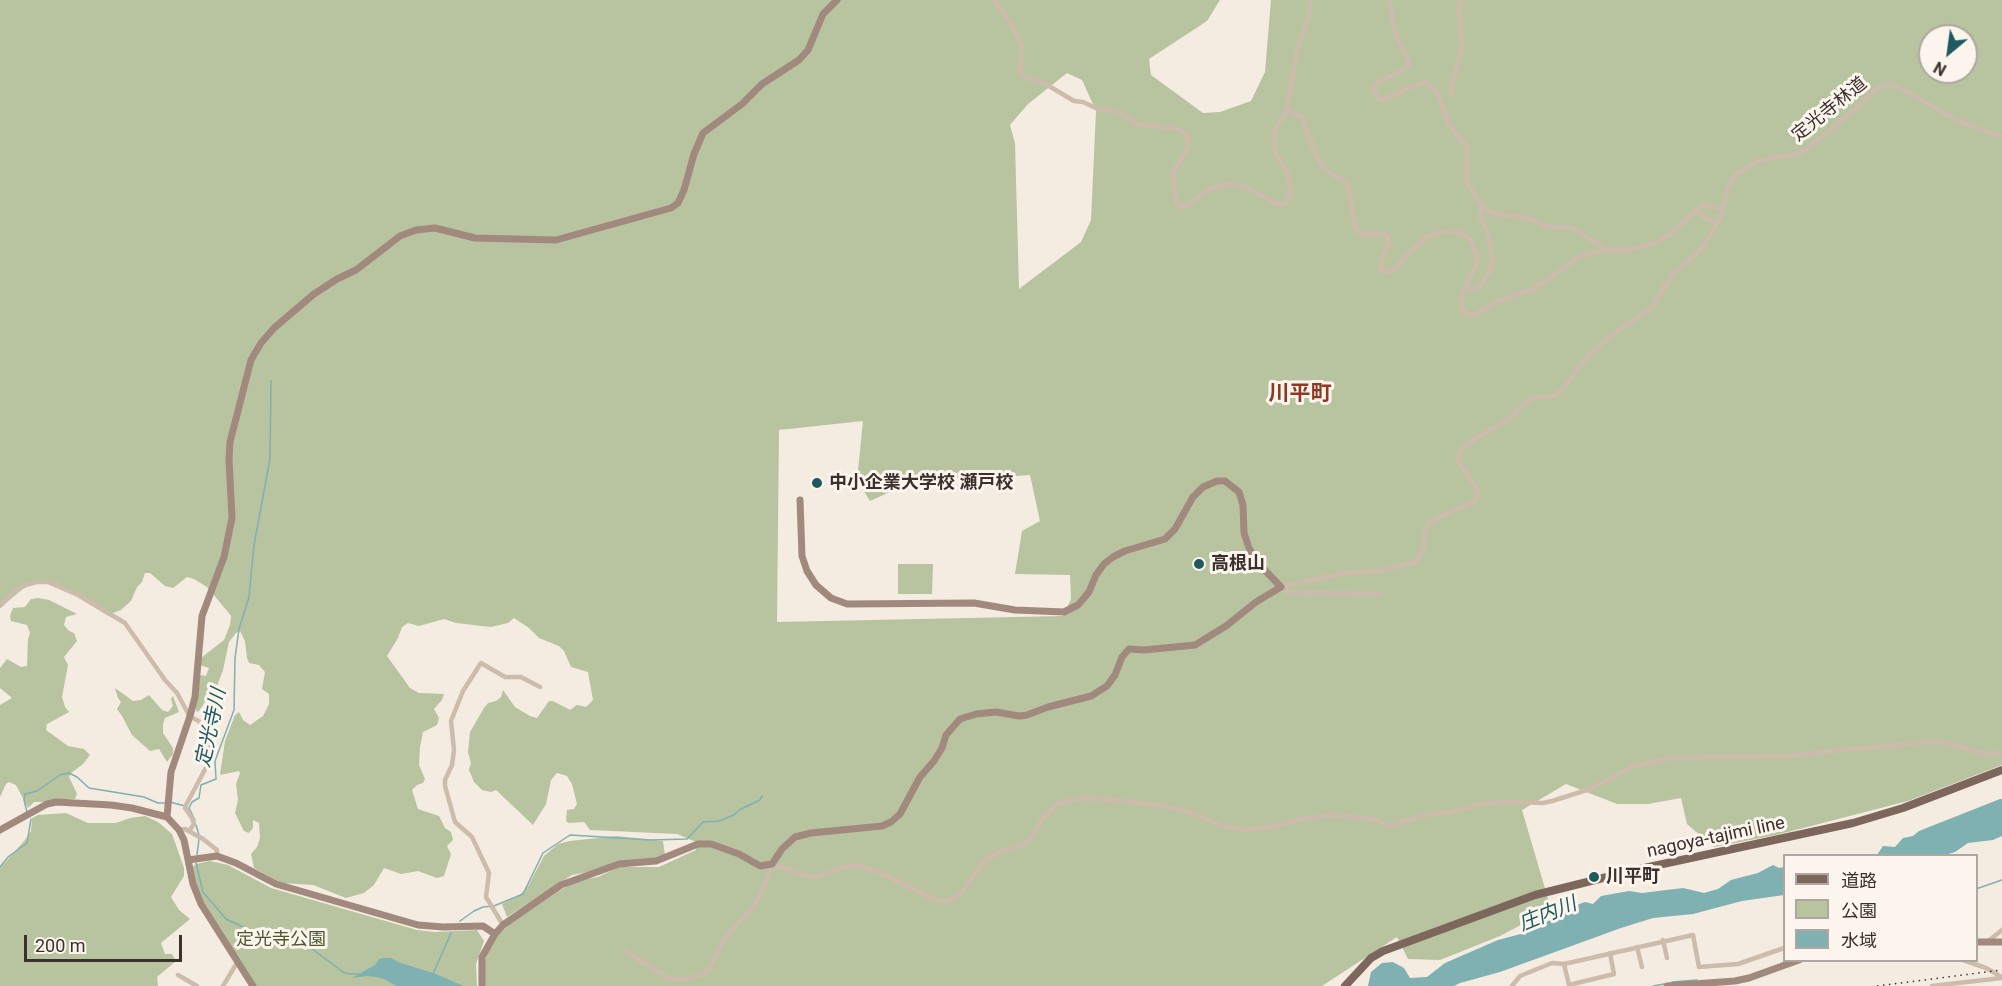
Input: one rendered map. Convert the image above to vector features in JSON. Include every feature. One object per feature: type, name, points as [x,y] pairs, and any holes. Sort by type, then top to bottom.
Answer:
[{"type":"main road","name":"nagoya-tajimi line","points":[[1345,986],[1371,958],[1383,951],[1535,895],[1635,870],[1853,824],[2002,770]]},
{"type":"street","points":[[167,817],[171,772],[195,697],[202,616],[224,557],[232,518],[230,442],[250,360],[261,343],[274,328],[314,294],[356,270],[400,236],[416,230],[435,228],[475,238],[556,240],[671,208],[678,202],[684,190],[694,154],[703,133],[742,104],[762,84],[799,60],[808,50],[823,15],[837,0]]},
{"type":"street","points":[[994,0],[1010,22],[1022,45],[1020,70],[1023,77],[1029,81],[1044,83],[1074,101],[1083,102],[1100,110],[1118,111],[1138,125],[1174,128],[1187,134],[1188,147],[1173,172],[1176,203],[1180,207],[1187,206],[1208,189],[1228,184],[1243,186],[1278,204],[1286,203],[1290,196],[1290,183],[1276,155],[1274,132],[1287,110],[1298,49],[1309,17],[1310,0]]},
{"type":"street","points":[[1389,0],[1396,36],[1409,60],[1409,65],[1376,83],[1373,89],[1377,97],[1381,100],[1385,99],[1427,82],[1439,96],[1449,125],[1467,147],[1467,183],[1481,206],[1495,214],[1528,218],[1544,226],[1572,228],[1608,250]]},
{"type":"street","points":[[1451,95],[1462,47],[1460,0]]},
{"type":"street","name":"定光寺林道","points":[[1281,587],[1345,573],[1378,571],[1416,562],[1423,549],[1425,531],[1429,524],[1473,502],[1478,496],[1477,489],[1457,459],[1461,449],[1508,420],[1532,398],[1555,396],[1566,386],[1591,353],[1652,307],[1672,274],[1698,252],[1717,224],[1735,175],[1758,161],[1801,153],[1857,108],[1877,88],[1889,85],[1896,86],[1957,120],[2002,137]]},
{"type":"street","points":[[1287,110],[1301,117],[1324,169],[1348,185],[1357,231],[1364,234],[1383,234],[1388,237],[1388,245],[1381,262],[1382,270],[1388,272],[1393,270],[1429,236],[1450,231],[1469,238],[1477,256],[1476,265],[1464,288],[1461,301],[1463,311],[1469,315],[1475,315],[1495,302],[1534,289],[1580,256],[1608,250],[1628,250],[1655,243],[1670,234],[1702,205],[1722,208]]},
{"type":"street","points":[[1464,288],[1473,289],[1480,286],[1490,271],[1492,259],[1488,234],[1480,216],[1481,206]]},
{"type":"street","points":[[1696,212],[1717,224]]},
{"type":"street","points":[[800,500],[802,556],[807,571],[816,585],[831,598],[847,604],[974,603],[1015,610],[1064,612],[1078,604],[1089,592],[1096,575],[1113,557],[1165,539],[1175,529],[1193,497],[1203,487],[1217,481],[1226,481],[1239,492],[1243,505],[1244,533],[1249,548],[1258,563],[1287,592],[1381,594]]},
{"type":"street","points":[[0,606],[25,585],[48,582],[78,595],[125,623],[165,680],[177,693],[190,716],[199,721],[209,742],[209,762],[186,807],[194,824],[189,831]]},
{"type":"street","points":[[625,951],[668,978],[677,980],[702,975],[709,969],[728,933],[756,903],[772,864],[782,849],[795,837],[810,833],[882,826],[891,822],[900,814],[920,777],[942,748],[946,735],[960,719],[996,712],[1027,715],[1091,696],[1107,686],[1122,657],[1129,649],[1144,650],[1195,645],[1281,587]]},
{"type":"street","points":[[503,925],[485,893],[489,873],[472,837],[454,822],[444,780],[450,768],[454,750],[451,721],[463,691],[481,663],[505,677],[521,677],[540,687]]},
{"type":"street","points":[[482,986],[482,957],[495,933],[561,885],[619,864],[656,861],[698,844],[711,844],[739,854],[760,866],[772,864],[814,878],[838,868],[860,866],[883,874],[931,898],[949,901],[961,894],[984,861],[1031,839],[1043,818],[1057,804],[1081,798],[1172,807],[1223,826],[1246,830],[1272,827],[1331,814],[1374,819],[1390,826],[1424,815],[1451,812],[1485,803],[1552,801],[1590,789],[1634,766],[1670,758],[1784,756],[1937,741],[1975,752],[1994,754],[2002,752]]},
{"type":"street","points":[[0,830],[47,804],[56,802],[111,805],[167,817],[179,830],[193,859],[193,884],[201,904],[253,986]]},
{"type":"street","points":[[179,830],[185,829],[203,839],[217,850],[216,856]]},
{"type":"street","points":[[193,859],[216,856],[236,863],[276,885],[409,922],[443,927],[483,926],[495,933]]},
{"type":"street","points":[[1982,942],[2002,930]]},
{"type":"street","points":[[1512,986],[1520,976],[1552,963],[1564,964],[1693,935],[1699,967],[1738,964],[1783,949]]},
{"type":"street","points":[[1663,940],[1667,958]]},
{"type":"street","points":[[1982,942],[2002,942]]},
{"type":"street","points":[[1637,947],[1642,967]]},
{"type":"street","points":[[1564,964],[1569,985],[1614,974],[1610,953]]},
{"type":"street","points":[[1667,986],[1735,981],[1793,962]]},
{"type":"street","points":[[1967,962],[1986,968],[2002,978]]},
{"type":"street","points":[[223,986],[239,963]]},
{"type":"street","points":[[178,975],[197,986]]},
{"type":"street","points":[[1932,986],[2002,978]]},
{"type":"street","points":[[1991,986],[1994,979]]},
{"type":"green space","points":[[0,0],[1220,0],[1207,21],[1149,59],[1151,75],[1203,113],[1220,112],[1251,101],[1265,72],[1271,0],[2002,0],[2002,765],[1908,801],[1776,835],[1714,847],[1687,824],[1681,798],[1648,804],[1617,804],[1566,784],[1522,810],[1551,909],[1500,936],[1440,960],[1408,959],[1397,937],[1322,986],[485,986],[484,964],[488,951],[498,934],[559,891],[576,881],[598,877],[619,867],[659,867],[696,850],[696,842],[677,834],[590,830],[584,822],[569,823],[566,821],[567,810],[574,809],[577,804],[572,784],[567,776],[557,773],[551,780],[546,804],[533,825],[496,790],[491,792],[482,790],[474,782],[469,770],[471,763],[468,752],[470,732],[484,708],[488,703],[501,697],[503,690],[515,707],[537,718],[549,701],[570,710],[577,705],[586,707],[593,700],[588,672],[571,667],[564,651],[559,646],[539,638],[514,618],[508,623],[491,627],[456,623],[444,619],[419,626],[408,623],[402,627],[387,656],[410,688],[419,693],[444,694],[434,709],[439,718],[437,725],[423,732],[419,765],[425,779],[412,790],[418,809],[439,816],[445,828],[451,832],[453,840],[447,846],[451,854],[444,876],[437,878],[418,871],[401,874],[384,868],[374,885],[364,893],[346,898],[313,885],[281,883],[254,868],[251,854],[260,838],[259,823],[253,820],[253,828],[249,833],[244,831],[235,813],[239,771],[220,775],[225,741],[235,715],[239,712],[243,720],[250,725],[263,716],[269,704],[269,694],[262,689],[265,672],[259,665],[249,663],[245,641],[240,631],[229,642],[216,689],[197,712],[195,707],[200,675],[206,676],[209,668],[200,665],[201,658],[224,640],[231,616],[207,587],[187,577],[173,588],[165,586],[150,573],[145,573],[131,601],[121,610],[107,615],[56,583],[37,583],[24,588],[0,608]],"holes":[[[1067,73],[1082,80],[1096,111],[1091,220],[1081,242],[1019,289],[1015,143],[1010,125],[1028,104]],[[863,421],[857,480],[870,501],[910,483],[1030,475],[1040,521],[1022,531],[1015,574],[1070,575],[1071,599],[1063,616],[777,622],[779,430]]]},
{"type":"green space","points":[[898,564],[933,564],[932,594],[898,594]]},
{"type":"green space","points":[[31,599],[49,600],[77,614],[66,617],[64,625],[74,633],[77,641],[64,657],[68,665],[62,697],[69,712],[47,724],[46,730],[68,746],[84,749],[90,755],[69,777],[77,794],[75,799],[34,802],[28,808],[16,785],[9,782],[0,797],[0,705],[12,698],[0,688],[0,668],[7,659],[21,667],[27,666],[30,633],[27,625],[11,621],[10,616],[13,608],[25,607]]},
{"type":"green space","points":[[115,688],[133,701],[141,700],[149,695],[162,710],[168,712],[173,706],[171,699],[173,696],[179,712],[165,718],[163,724],[163,733],[173,748],[173,754],[167,762],[159,749],[150,751],[132,735],[117,709],[121,702]]},
{"type":"green space","points":[[66,813],[88,823],[116,823],[145,816],[158,822],[172,834],[184,868],[184,876],[171,897],[179,910],[190,919],[161,943],[165,954],[172,954],[176,961],[157,977],[158,986],[0,986],[0,868],[31,831],[32,818],[38,815]]},
{"type":"green space","points":[[616,836],[663,841],[665,855],[656,859],[572,875],[507,917],[502,904],[519,896],[528,886],[544,856],[558,844]]},
{"type":"green space","name":"定光寺公園","points":[[210,861],[228,865],[271,888],[417,930],[435,932],[477,930],[484,941],[476,964],[477,986],[256,986],[198,894],[192,868],[196,864]]},
{"type":"water","points":[[2002,799],[2002,836],[1993,840],[1968,843],[1948,854],[1878,854],[1883,846],[1895,847],[1903,838],[1913,836],[1919,831]]},
{"type":"water","name":"庄内川","points":[[1773,865],[1783,867],[1783,895],[1742,901],[1693,914],[1653,918],[1454,986],[1368,986],[1371,972],[1382,963],[1393,962],[1404,968],[1410,978],[1427,977],[1445,963],[1498,940],[1532,931],[1540,924],[1551,920],[1558,912],[1585,902],[1593,904],[1601,896],[1629,891],[1642,893],[1683,888],[1704,893],[1718,889],[1731,880],[1758,873]]},
{"type":"water","points":[[391,958],[464,986],[397,986],[382,978],[367,976],[352,978],[375,965],[379,959]]},
{"type":"waterway","name":"定光寺川","points":[[189,808],[192,802],[199,798],[201,785],[216,779],[215,761],[234,710],[235,658],[239,629],[249,597],[254,545],[270,459],[271,381]]},
{"type":"waterway","points":[[27,812],[25,794],[37,791],[60,775],[69,773],[89,788],[144,797],[158,803],[165,803]]},
{"type":"waterway","points":[[460,921],[483,907],[494,906],[523,894],[543,853],[570,835],[651,840],[687,839],[703,822],[719,821],[734,815],[739,810],[760,800],[762,796]]},
{"type":"waterway","points":[[170,802],[185,806]]},
{"type":"waterway","name":"定光寺川","points":[[189,808],[195,820]]},
{"type":"waterway","points":[[0,867],[8,857],[27,843],[31,819]]},
{"type":"waterway","name":"定光寺川","points":[[196,825],[199,835]]},
{"type":"waterway","name":"定光寺川","points":[[197,855],[199,839]]},
{"type":"waterway","name":"定光寺川","points":[[196,863],[203,892],[226,919],[272,941],[280,943],[300,940],[343,972],[362,974]]},
{"type":"waterway","points":[[1978,888],[2002,880]]},
{"type":"waterway","points":[[433,974],[451,933]]},
{"type":"waterway","points":[[1672,982],[1697,980]]},
{"type":"waterway","points":[[1653,986],[1664,984]]},
{"type":"railway","points":[[1877,986],[2002,970]]},
{"type":"place","name":"中小企業大学校 瀬戸校","points":[[817,483]]},
{"type":"place","name":"高根山","points":[[1199,564]]},
{"type":"place","name":"川平町","points":[[1594,877]]},
{"type":"district","name":"川平町","points":[[1300,395]]}]
